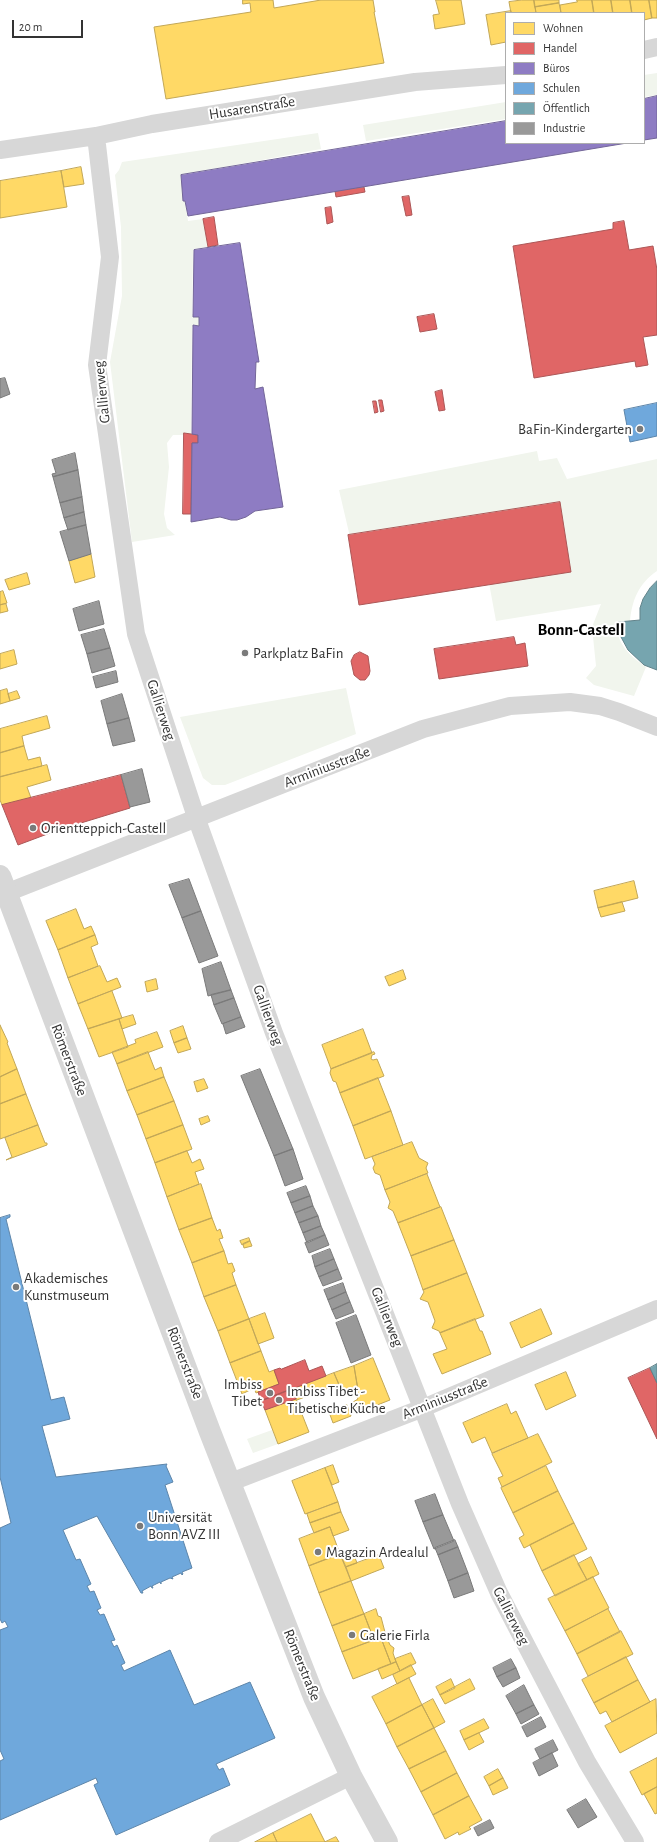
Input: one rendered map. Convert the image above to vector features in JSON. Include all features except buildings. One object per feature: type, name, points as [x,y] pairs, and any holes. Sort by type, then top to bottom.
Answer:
[{"type":"street","points":[[645,50],[657,48]]},
{"type":"street","name":"Husarenstraße","points":[[0,150],[96,136],[152,124],[416,82],[505,75]]},
{"type":"street","name":"Gallierweg","points":[[96,136],[110,257],[97,365],[136,634],[196,817],[274,1033],[460,1504],[499,1593],[587,1762],[635,1842]]},
{"type":"street","name":"Arminiusstraße","points":[[3,884],[196,817],[423,729],[510,706],[570,702],[600,706],[657,727]]},
{"type":"street","name":"Römerstraße","points":[[3,884],[210,1432],[312,1690],[351,1776],[387,1842]]},
{"type":"street","name":"Arminiusstraße","points":[[231,1482],[423,1408],[657,1309]]},
{"type":"street","points":[[218,1842],[351,1776]]},
{"type":"shaded area","points":[[657,73],[657,95],[645,97],[645,75]]},
{"type":"shaded area","points":[[505,102],[505,119],[366,141],[363,125]]},
{"type":"shaded area","points":[[318,133],[321,149],[181,175],[188,221],[203,219],[208,247],[193,249],[192,314],[202,314],[202,327],[192,327],[191,435],[173,435],[167,443],[169,467],[164,514],[167,528],[175,535],[132,542],[110,362],[122,296],[121,227],[115,175],[122,162]]},
{"type":"shaded area","points":[[537,451],[539,461],[557,458],[567,479],[657,459],[657,571],[645,581],[641,587],[635,599],[630,621],[617,623],[619,637],[625,649],[646,667],[634,696],[594,685],[586,678],[596,666],[592,627],[601,604],[496,621],[489,583],[350,537],[339,490]]},
{"type":"shaded area","points":[[346,688],[356,734],[225,785],[212,785],[203,778],[180,717]]},
{"type":"shaded area","points":[[272,1430],[278,1444],[253,1453],[247,1439]]},
{"type":"place","name":"BaFin-Kindergarten","points":[[640,429]]},
{"type":"place","name":"Parkplatz BaFin","points":[[245,653]]},
{"type":"place","name":"Orientteppich-Castell","points":[[33,828]]},
{"type":"place","name":"Akademisches Kunstmuseum","points":[[16,1287]]},
{"type":"place","name":"Imbiss Tibet","points":[[270,1393]]},
{"type":"place","name":"Imbiss Tibet - Tibetische Küche","points":[[279,1400]]},
{"type":"place","name":"Universität Bonn AVZ III","points":[[140,1526]]},
{"type":"place","name":"Magazin Ardealul","points":[[318,1552]]},
{"type":"place","name":"Galerie Firla","points":[[352,1635]]},
{"type":"district","name":"Bonn-Castell","points":[[581,630]]}]
